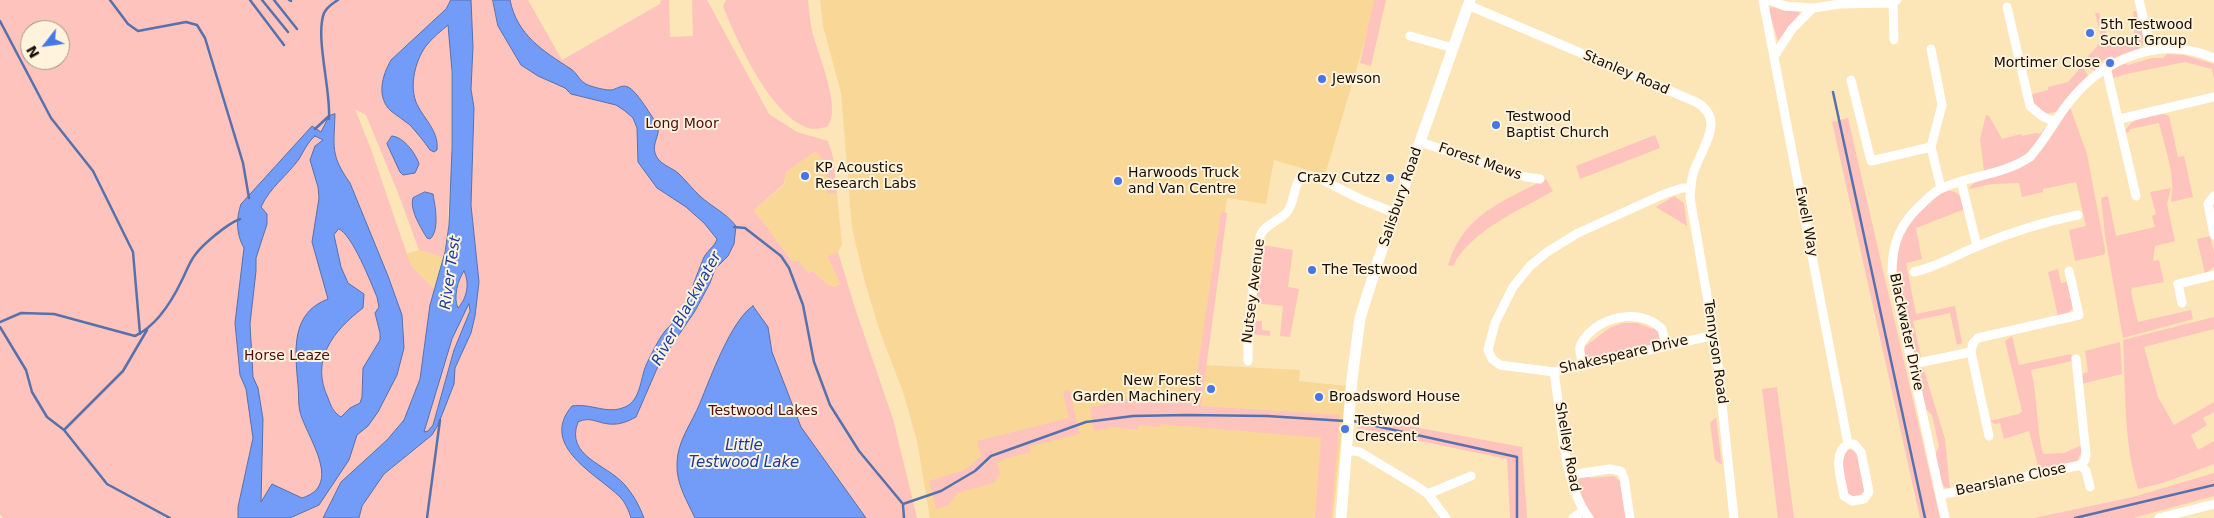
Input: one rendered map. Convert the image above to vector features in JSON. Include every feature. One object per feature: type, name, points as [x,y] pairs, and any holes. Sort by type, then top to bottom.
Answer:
[{"type":"main road","name":"Salisbury Road","points":[[1341,518],[1352,379],[1358,330],[1369,288],[1469,3]]},
{"type":"street","name":"Ewell Way","points":[[1763,0],[1848,444]]},
{"type":"street","points":[[1769,0],[1785,6],[1813,8],[1840,4],[1895,1],[1894,40]]},
{"type":"street","points":[[2139,0],[2151,50]]},
{"type":"street","name":"Stanley Road","points":[[1469,3],[1705,107],[1712,118],[1710,131],[1692,175],[1691,188]]},
{"type":"street","points":[[2007,7],[2030,106],[2042,116],[2055,122]]},
{"type":"street","points":[[1775,55],[1792,29],[1813,8]]},
{"type":"street","points":[[1410,36],[1453,48]]},
{"type":"street","points":[[1931,49],[1942,105],[1931,147],[1941,188]]},
{"type":"street","name":"Blackwater Drive","points":[[1945,518],[1892,273],[1892,253],[1904,222],[1916,208],[1941,188],[2001,171],[2020,164],[2030,157],[2080,89],[2106,67],[2118,60],[2151,50],[2188,51],[2214,58]]},
{"type":"street","points":[[2106,67],[2120,119],[2136,196]]},
{"type":"street","points":[[1851,80],[1871,161],[1931,147]]},
{"type":"street","points":[[2120,119],[2214,97]]},
{"type":"street","name":"Forest Mews","points":[[1420,142],[1526,177],[1540,179]]},
{"type":"street","name":"Nutsey Avenue","points":[[1248,361],[1248,326],[1260,236],[1264,230],[1290,208],[1298,181],[1302,177],[1309,176],[1323,179],[1360,199],[1395,213]]},
{"type":"street","points":[[1961,181],[1977,246]]},
{"type":"street","name":"Tennyson Road","points":[[1691,188],[1693,219],[1714,335],[1734,518]]},
{"type":"street","name":"Shakespeare Drive","points":[[1691,188],[1671,191],[1566,239],[1540,258],[1513,287],[1494,323],[1488,346],[1489,354],[1494,362],[1502,366],[1554,372],[1714,335]]},
{"type":"street","points":[[2214,196],[2208,204],[2214,235]]},
{"type":"street","points":[[1914,272],[1945,262],[1977,246],[2017,230],[2049,220],[2078,215]]},
{"type":"street","points":[[1990,436],[1971,352],[1973,343],[1978,338],[2079,315],[2069,271]]},
{"type":"street","points":[[2182,303],[2178,284],[2214,275]]},
{"type":"street","points":[[1583,366],[1580,348],[1584,340],[1599,325],[1615,318],[1631,317],[1649,320],[1662,329],[1666,346]]},
{"type":"street","points":[[1913,364],[1971,352]]},
{"type":"street","name":"Bearslane Close","points":[[1940,495],[2081,465],[2085,460],[2086,454],[2076,359]]},
{"type":"street","name":"Shelley Road","points":[[1554,372],[1574,493],[1586,514]]},
{"type":"street","points":[[1848,444],[1854,444],[1861,452],[1870,492],[1864,499],[1852,502],[1844,496],[1838,459],[1842,448],[1848,444]]},
{"type":"street","points":[[1347,450],[1360,452],[1428,494],[1446,518]]},
{"type":"street","name":"Bearslane Close","points":[[2081,465],[2086,471],[2090,487]]},
{"type":"street","points":[[1570,475],[1615,469],[1621,471],[1624,478],[1630,518]]},
{"type":"street","points":[[1428,494],[1471,476]]},
{"type":"street","points":[[2160,518],[2176,516],[2214,504]]},
{"type":"street","points":[[1573,518],[1586,514]]},
{"type":"shaded area","points":[[820,0],[1377,0],[1325,175],[1274,160],[1266,204],[1227,198],[1206,365],[1300,370],[1299,381],[1346,386],[1333,518],[930,518],[917,441],[903,392],[879,329],[864,279],[852,228],[841,93],[823,26]]},
{"type":"shaded area","points":[[816,151],[827,167],[829,174],[827,193],[837,193],[842,245],[838,252],[827,256],[840,284],[835,287],[827,284],[813,271],[809,273],[799,261],[792,261],[754,210],[784,185],[786,172]]},
{"type":"shaded area","points":[[419,250],[443,257],[434,289],[411,266],[406,254]]},
{"type":"green space","name":"Horse Leaze","points":[[0,0],[451,0],[451,177],[449,225],[443,257],[419,250],[366,115],[355,109],[371,149],[411,266],[434,289],[437,295],[432,357],[402,436],[340,518],[3,518],[0,514]]},
{"type":"green space","points":[[471,0],[528,0],[562,60],[660,4],[661,0],[669,0],[670,37],[693,36],[692,0],[707,0],[769,114],[797,132],[828,141],[833,157],[837,193],[827,194],[827,171],[816,151],[786,172],[784,184],[754,210],[792,261],[799,261],[809,273],[813,271],[827,284],[835,287],[840,284],[827,256],[838,252],[893,419],[917,518],[641,518],[621,498],[635,518],[359,518],[362,506],[384,474],[432,435],[454,384],[455,368],[471,333],[475,316],[479,282],[471,205],[474,108],[471,89],[473,47]]},
{"type":"green space","points":[[726,0],[808,0],[812,31],[831,95],[831,119],[827,127],[810,129],[794,120],[768,93],[756,75],[737,38],[723,6]]},
{"type":"green space","points":[[1374,0],[1386,0],[1371,66],[1360,63]]},
{"type":"green space","points":[[1773,7],[1785,11],[1797,10],[1800,13],[1778,41],[1769,11]]},
{"type":"green space","points":[[2136,11],[2138,20],[2142,21],[2144,31],[2143,44],[2140,48],[2114,59],[2112,56],[2098,63],[2098,67],[2094,70],[2090,69],[2084,60],[2096,48],[2100,39],[2095,13],[2099,13],[2111,46],[2135,41],[2133,27],[2136,26],[2133,12]]},
{"type":"green space","points":[[2167,54],[2184,55],[2214,64],[2214,79],[2212,69],[2185,62],[2126,74],[2111,79],[2112,70],[2124,63],[2128,65],[2152,58],[2163,58]]},
{"type":"green space","points":[[2082,66],[2088,75],[2058,111],[2047,114],[2034,106],[2031,97],[2033,94],[2048,90],[2048,87],[2068,82]]},
{"type":"green space","points":[[2070,107],[2087,154],[2105,249],[2105,254],[2075,261],[2069,230],[2086,226],[2076,182],[2043,189],[2043,192],[2022,197],[2019,183],[1992,184],[1969,189],[1977,182],[2018,169],[2027,164],[2048,142]]},
{"type":"green space","points":[[2163,114],[2169,116],[2178,157],[2184,156],[2193,197],[2171,202],[2171,172],[2159,123],[2130,129],[2129,132],[2125,133],[2127,128],[2135,121]]},
{"type":"green space","points":[[1986,115],[1989,116],[2002,139],[2021,134],[2022,136],[2040,134],[2045,128],[2045,131],[2025,154],[2013,162],[1984,171],[1980,139]]},
{"type":"green space","points":[[1848,118],[1940,518],[1920,518],[1832,122]]},
{"type":"green space","points":[[1655,135],[1660,148],[1580,179],[1576,166]]},
{"type":"green space","points":[[1546,179],[1553,191],[1497,222],[1471,242],[1453,266],[1448,265],[1455,248],[1474,222],[1500,203]]},
{"type":"green space","points":[[2171,188],[2167,204],[2175,241],[2155,246],[2153,261],[2159,260],[2164,282],[2132,288],[2131,292],[2138,322],[2191,310],[2193,319],[2123,338],[2105,236],[2101,198],[2108,196],[2116,236],[2155,227],[2152,216],[2156,214],[2150,192]]},
{"type":"green space","points":[[1947,191],[1958,194],[1965,209],[1916,228],[1922,259],[1906,263],[1916,314],[1955,306],[1962,343],[1957,345],[1950,313],[1913,321],[1921,357],[1912,351],[1913,339],[1905,303],[1900,296],[1896,274],[1897,252],[1906,231],[1919,212],[1939,195]]},
{"type":"green space","points":[[1674,196],[1684,203],[1687,226],[1656,207]]},
{"type":"green space","points":[[1221,212],[1227,213],[1201,406],[1340,415],[1331,518],[1315,518],[1321,438],[1161,424],[1160,427],[1139,425],[1137,430],[1113,427],[1094,431],[1090,408],[1130,398],[1193,399]]},
{"type":"green space","points":[[2210,236],[2214,252],[2214,267],[2205,274],[2197,239]]},
{"type":"green space","points":[[1262,245],[1293,250],[1288,287],[1299,289],[1290,337],[1280,336],[1283,306],[1253,303]]},
{"type":"green space","points":[[2058,269],[2061,283],[2066,282],[2071,285],[2073,308],[2067,314],[2058,316],[2048,272]]},
{"type":"green space","points":[[464,270],[467,290],[464,300],[458,308],[456,299],[457,289]]},
{"type":"green space","points":[[469,303],[470,311],[454,350],[433,425],[428,432],[423,432],[452,339]]},
{"type":"green space","points":[[2214,317],[2214,329],[2144,347],[2158,397],[2174,425],[2214,402],[2214,412],[2203,418],[2207,425],[2191,435],[2198,450],[2214,441],[2214,464],[2163,483],[2138,489],[2127,434],[2123,340]]},
{"type":"green space","points":[[1253,321],[1262,321],[1262,330],[1270,331],[1270,336],[1252,334]]},
{"type":"green space","points":[[1623,323],[1637,323],[1653,329],[1654,326],[1658,329],[1660,342],[1587,361],[1584,359],[1584,343],[1587,345],[1611,327]]},
{"type":"green space","points":[[2012,336],[2019,365],[2071,354],[2072,361],[2031,370],[2043,454],[2064,453],[2082,445],[2082,451],[2077,461],[2039,470],[2029,431],[2004,439],[2000,423],[1995,424],[1990,421],[2019,414],[2022,411],[2005,341]]},
{"type":"green space","points":[[2120,342],[2122,374],[2081,384],[2081,378],[2084,373],[2088,372],[2085,351]]},
{"type":"green space","points":[[1923,367],[1945,439],[1950,489],[1944,487],[1941,481],[1935,455],[1939,446],[1932,415],[1925,408],[1918,375]]},
{"type":"green space","points":[[1777,387],[1794,518],[1778,518],[1762,389]]},
{"type":"green space","points":[[1069,389],[1080,434],[1030,446],[1031,452],[997,461],[1000,474],[994,483],[957,493],[949,505],[936,509],[929,481],[965,470],[981,456],[977,441],[1069,418],[1063,392]]},
{"type":"green space","points":[[1360,417],[1522,447],[1527,518],[1510,518],[1507,459],[1357,428]]},
{"type":"green space","points":[[1716,417],[1722,465],[1715,460],[1710,423]]},
{"type":"green space","points":[[1849,449],[1857,452],[1865,491],[1858,497],[1848,495],[1843,475],[1843,457]]},
{"type":"green space","points":[[2214,473],[2214,496],[2133,518],[2034,518],[2133,497]]},
{"type":"green space","points":[[1588,475],[1591,478],[1614,476],[1623,484],[1627,518],[1594,518],[1584,506],[1577,483],[1579,477]]},
{"type":"water","name":"River Test","points":[[451,0],[471,0],[473,47],[471,89],[474,108],[471,205],[479,282],[471,333],[455,368],[454,384],[438,425],[432,435],[384,474],[362,506],[359,518],[323,518],[341,482],[387,440],[404,420],[420,379],[430,305],[445,252],[449,225],[452,149],[452,71],[448,25],[426,46],[418,60],[413,85],[419,108],[436,138],[437,150],[434,152],[430,150],[410,125],[391,111],[383,99],[382,86],[391,60],[446,9]],"holes":[[[464,271],[467,280],[467,290],[464,300],[458,308],[456,299],[457,289]],[[469,304],[470,311],[454,350],[433,425],[428,431],[424,432],[452,339]]]},
{"type":"water","name":"River Blackwater","points":[[493,0],[510,0],[513,12],[519,23],[533,41],[573,71],[585,84],[608,90],[623,86],[632,89],[658,126],[654,149],[659,160],[678,173],[700,196],[728,217],[736,226],[734,244],[728,256],[715,269],[710,283],[695,311],[659,364],[636,417],[616,424],[590,420],[578,422],[577,443],[582,451],[624,484],[636,500],[644,518],[631,518],[624,501],[575,458],[566,447],[562,434],[563,420],[572,406],[612,410],[631,404],[638,393],[645,367],[654,349],[665,331],[680,314],[704,257],[717,239],[704,223],[686,207],[657,188],[638,162],[637,128],[633,118],[616,105],[571,94],[565,88],[538,76],[521,65],[498,26]]},
{"type":"water","points":[[335,114],[334,143],[336,158],[350,183],[402,315],[404,348],[397,375],[378,412],[368,426],[357,435],[349,460],[319,505],[290,518],[238,518],[238,507],[253,438],[246,389],[240,375],[235,323],[244,248],[238,232],[239,210],[241,204],[312,126],[321,132],[329,116]],"holes":[[[315,136],[323,140],[315,146],[310,160],[318,187],[319,198],[312,242],[328,299],[316,305],[301,324],[296,347],[296,360],[300,412],[315,447],[322,472],[320,483],[314,492],[302,498],[272,484],[261,502],[263,419],[258,388],[253,377],[250,324],[256,258],[267,224],[267,214],[261,207],[269,193],[299,159]],[[339,229],[350,240],[377,297],[379,307],[375,313],[380,333],[380,340],[363,368],[360,403],[350,408],[341,417],[333,409],[323,384],[323,359],[328,347],[342,326],[363,308],[364,294],[348,283],[341,267],[334,235]]]},
{"type":"water","points":[[392,136],[401,139],[415,156],[419,164],[415,173],[403,175],[400,172],[387,144]]},
{"type":"water","points":[[425,192],[433,194],[436,211],[435,230],[430,239],[427,238],[416,218],[412,202],[413,198]]},
{"type":"water","name":"Little Testwood Lake","points":[[753,306],[768,327],[772,352],[801,427],[866,518],[695,518],[678,478],[679,448],[729,337],[745,313]]},
{"type":"waterway","points":[[110,0],[128,24],[138,31],[186,22],[197,25],[205,38],[243,163],[249,198]]},
{"type":"waterway","points":[[250,0],[284,45]]},
{"type":"waterway","points":[[262,0],[288,32]]},
{"type":"waterway","points":[[274,0],[297,29]]},
{"type":"waterway","points":[[329,119],[321,36],[324,13],[330,5],[338,0]]},
{"type":"waterway","points":[[0,21],[51,118],[93,171],[133,252],[140,334]]},
{"type":"waterway","points":[[1833,92],[1925,518]]},
{"type":"waterway","points":[[315,129],[329,116]]},
{"type":"waterway","points":[[0,322],[21,313],[54,314],[135,336],[143,332],[163,312],[199,250],[222,230],[240,219]]},
{"type":"waterway","points":[[734,227],[745,228],[781,256],[789,268],[803,305],[814,362],[830,405],[859,451],[903,504],[941,491],[975,471],[991,456],[1086,422],[1133,416],[1187,415],[1267,416],[1345,421]]},
{"type":"waterway","points":[[0,327],[26,370],[32,392],[47,417],[64,430],[107,484],[170,518]]},
{"type":"waterway","points":[[64,430],[123,371],[147,330]]},
{"type":"waterway","points":[[427,518],[440,420]]},
{"type":"waterway","points":[[1353,421],[1517,457],[1517,518]]},
{"type":"waterway","points":[[2075,518],[2214,485]]},
{"type":"waterway","points":[[903,505],[904,518]]},
{"type":"place","name":"5th Testwood Scout Group","points":[[2090,33]]},
{"type":"place","name":"Mortimer Close","points":[[2110,63]]},
{"type":"place","name":"Jewson","points":[[1322,79]]},
{"type":"place","name":"Testwood Baptist Church","points":[[1496,125]]},
{"type":"place","name":"KP Acoustics Research Labs","points":[[805,176]]},
{"type":"place","name":"Crazy Cutzz","points":[[1390,178]]},
{"type":"place","name":"Harwoods Truck and Van Centre","points":[[1118,181]]},
{"type":"place","name":"The Testwood","points":[[1312,270]]},
{"type":"place","name":"New Forest Garden Machinery","points":[[1211,389]]},
{"type":"place","name":"Broadsword House","points":[[1319,397]]},
{"type":"place","name":"Testwood Crescent","points":[[1345,429]]},
{"type":"park label","name":"Long Moor","points":[[682,124]]},
{"type":"park label","name":"Testwood Lakes","points":[[763,411]]}]
